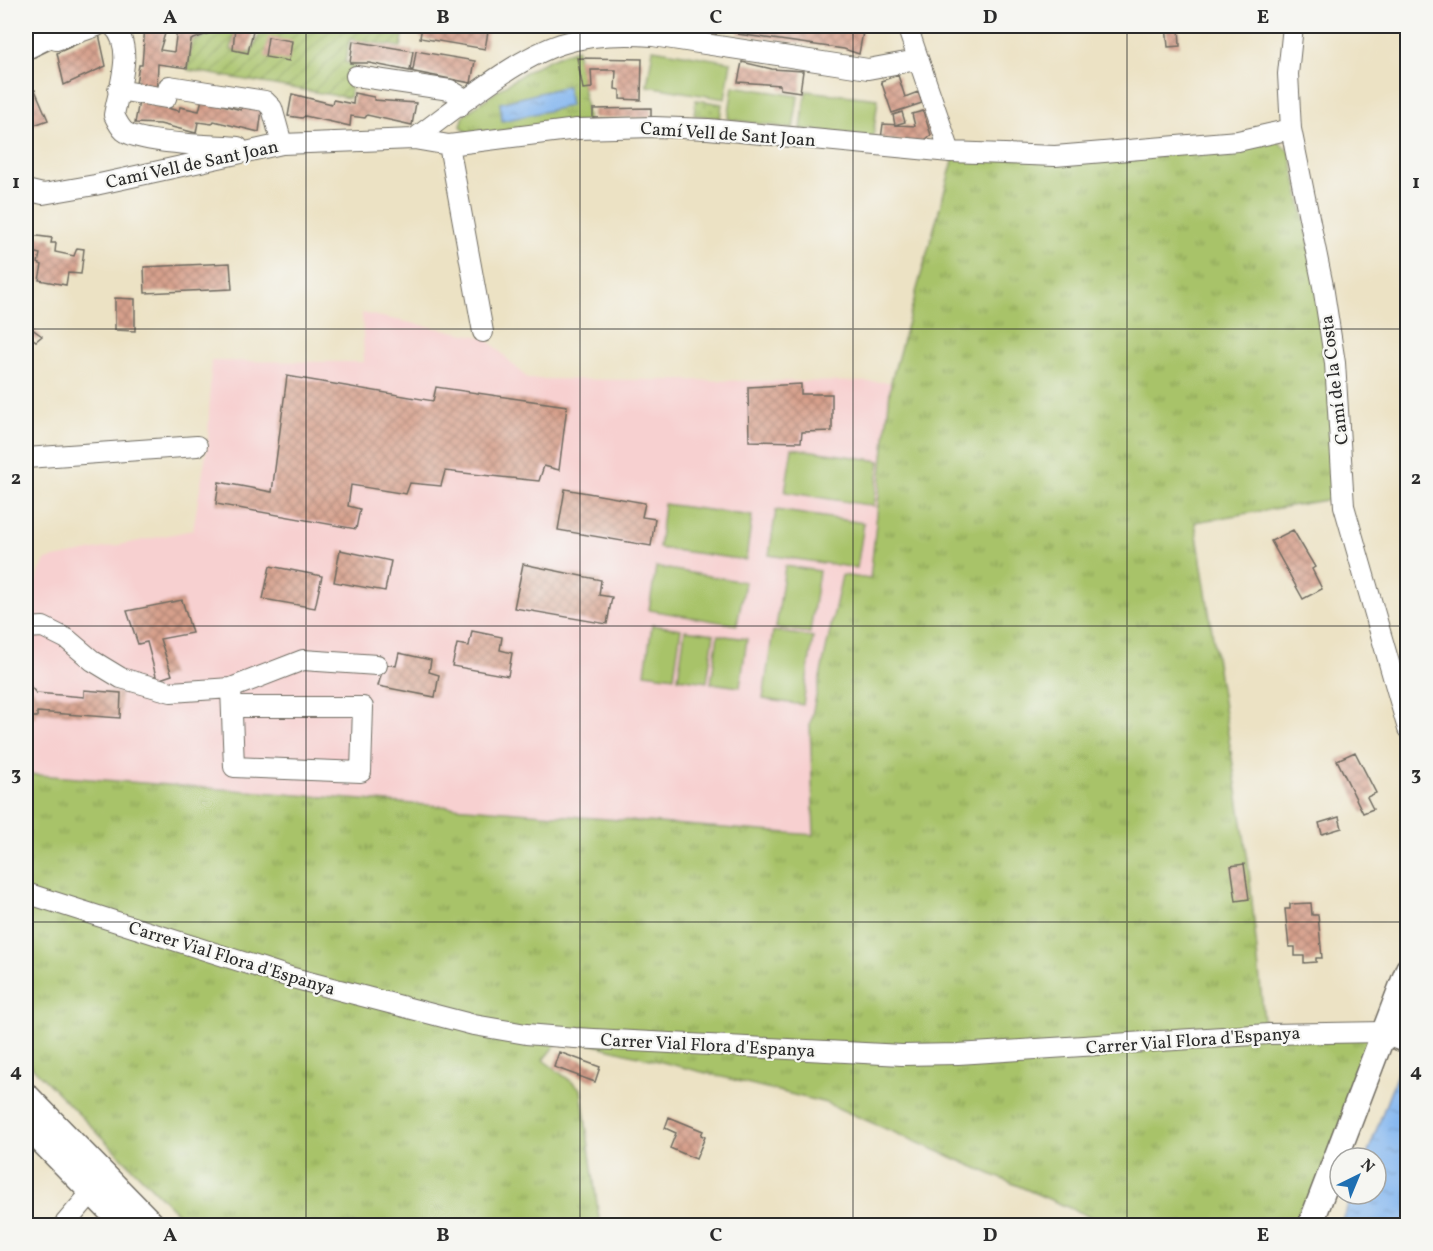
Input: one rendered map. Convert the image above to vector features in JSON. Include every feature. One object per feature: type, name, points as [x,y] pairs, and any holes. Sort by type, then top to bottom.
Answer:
[{"type":"main road","points":[[26,49],[69,26]]},
{"type":"main road","points":[[1310,1226],[1407,969]]},
{"type":"main road","name":"Carrer Vial Flora d'Espanya","points":[[1384,1032],[1407,1041]]},
{"type":"main road","points":[[26,1095],[154,1226]]},
{"type":"main road","points":[[26,1125],[125,1226]]},
{"type":"street","points":[[26,49],[97,26]]},
{"type":"street","points":[[113,26],[119,31],[126,48],[114,115],[123,130],[131,135],[208,153]]},
{"type":"street","points":[[907,26],[950,152]]},
{"type":"street","name":"Camí de la Costa","points":[[1293,26],[1288,74],[1291,129],[1323,286],[1335,363],[1344,506],[1407,729]]},
{"type":"street","points":[[414,139],[519,65],[560,44],[625,35],[671,32],[868,69],[917,60]]},
{"type":"street","points":[[356,76],[450,90],[460,96],[459,107]]},
{"type":"street","points":[[118,90],[166,98],[169,86],[265,101],[273,108],[282,144]]},
{"type":"street","name":"Camí Vell de Sant Joan","points":[[26,190],[43,194],[208,153],[282,144],[414,139],[449,146],[577,129],[654,127],[708,129],[950,152],[1055,156],[1238,141],[1291,129]]},
{"type":"street","points":[[449,146],[483,332]]},
{"type":"street","points":[[26,458],[197,446]]},
{"type":"street","points":[[26,628],[43,627],[67,639],[93,661],[121,678],[171,692],[363,707],[361,772],[234,767],[231,698]]},
{"type":"street","points":[[231,698],[303,660],[377,665]]},
{"type":"street","name":"Carrer Vial Flora d'Espanya","points":[[26,893],[357,997],[448,1019],[526,1034],[902,1055],[1070,1048],[1310,1032],[1384,1032]]},
{"type":"street","points":[[63,1226],[92,1192]]},
{"type":"shaded area","points":[[362,313],[486,338],[528,379],[891,382],[870,580],[843,575],[810,724],[814,835],[26,774],[26,602],[45,560],[193,530],[208,442],[211,361],[364,362]]},
{"type":"green space","points":[[235,26],[231,50],[251,53],[263,26],[405,26],[401,47],[350,39],[345,62],[355,65],[349,98],[188,70],[192,41]]},
{"type":"green space","points":[[577,49],[588,122],[469,135],[461,126],[464,115],[504,86],[546,61]]},
{"type":"green space","points":[[653,49],[731,62],[725,99],[647,86]]},
{"type":"green space","points":[[733,86],[798,96],[793,129],[728,119]]},
{"type":"green space","points":[[806,91],[878,99],[873,137],[801,129]]},
{"type":"green space","points":[[696,100],[722,104],[720,118],[694,115]]},
{"type":"green space","points":[[1275,139],[1290,152],[1328,332],[1344,497],[1195,522],[1248,861],[1264,1021],[1384,1032],[1340,1146],[1328,1146],[1328,1178],[1310,1225],[1109,1225],[826,1103],[562,1037],[543,1060],[581,1089],[600,1225],[189,1225],[26,1061],[26,774],[814,835],[810,724],[842,575],[870,579],[891,382],[954,157]]},
{"type":"green space","points":[[792,448],[880,461],[874,506],[785,492]]},
{"type":"green space","points":[[664,504],[752,516],[746,560],[659,548]]},
{"type":"green space","points":[[776,510],[864,523],[857,568],[769,555]]},
{"type":"green space","points":[[785,566],[819,571],[810,633],[776,628]]},
{"type":"green space","points":[[656,567],[745,582],[737,625],[649,610]]},
{"type":"green space","points":[[652,625],[681,629],[674,677],[645,673]]},
{"type":"green space","points":[[685,630],[714,634],[707,682],[678,678]]},
{"type":"green space","points":[[773,631],[813,637],[803,705],[763,699]]},
{"type":"green space","points":[[718,635],[747,639],[740,687],[711,683]]},
{"type":"water","points":[[567,86],[570,106],[502,121],[500,103]]},
{"type":"water","points":[[1407,1047],[1407,1225],[1341,1226],[1348,1206],[1388,1206],[1388,1146],[1370,1146]]},
{"type":"building","points":[[145,26],[167,27],[160,50],[174,52],[177,29],[186,26],[228,26],[191,40],[187,68],[158,64],[157,88],[136,84],[139,65],[142,65]]},
{"type":"building","points":[[235,26],[254,26],[248,53],[233,50]]},
{"type":"building","points":[[422,26],[489,26],[485,49],[420,38]]},
{"type":"building","points":[[695,26],[718,26],[716,35],[693,33]]},
{"type":"building","points":[[739,26],[823,26],[822,29],[842,32],[843,28],[863,32],[859,54],[844,49],[738,34]]},
{"type":"building","points":[[1166,26],[1179,26],[1180,46],[1168,47]]},
{"type":"building","points":[[99,34],[106,66],[64,85],[57,53]]},
{"type":"building","points":[[268,37],[292,41],[289,61],[265,57]]},
{"type":"building","points":[[353,41],[413,51],[410,70],[413,70],[416,51],[475,61],[471,83],[369,63],[350,63]]},
{"type":"building","points":[[577,58],[642,59],[641,100],[620,99],[620,90],[615,89],[616,70],[591,70],[592,88],[583,89]]},
{"type":"building","points":[[742,62],[772,69],[803,71],[800,92],[780,89],[780,85],[738,82]]},
{"type":"building","points":[[898,75],[905,97],[918,92],[922,103],[892,113],[881,81]]},
{"type":"building","points":[[35,90],[48,120],[26,128],[26,93]]},
{"type":"building","points":[[354,93],[374,97],[374,100],[416,103],[412,125],[367,115],[365,118],[351,116],[350,126],[305,116],[302,118],[288,116],[292,94],[332,104],[333,100],[353,104]]},
{"type":"building","points":[[202,99],[241,110],[242,106],[262,110],[259,132],[214,121],[212,124],[198,122],[196,133],[160,124],[135,123],[139,101],[179,111],[180,107],[199,111]]},
{"type":"building","points":[[651,108],[651,118],[593,118],[593,109]]},
{"type":"building","points":[[923,111],[931,135],[921,143],[881,139],[883,124],[915,126],[912,114]]},
{"type":"building","points":[[902,112],[905,122],[895,125],[893,115]]},
{"type":"building","points":[[30,235],[52,238],[51,243],[56,243],[55,252],[74,256],[77,248],[84,249],[81,274],[68,273],[66,285],[39,280],[42,265],[38,263],[40,254],[28,251]]},
{"type":"building","points":[[230,263],[232,289],[145,293],[144,267]]},
{"type":"building","points":[[115,298],[135,299],[135,331],[115,330]]},
{"type":"building","points":[[26,319],[28,326],[42,336],[36,341],[26,334]]},
{"type":"building","points":[[287,376],[433,401],[436,387],[567,406],[559,470],[544,466],[539,481],[445,471],[441,486],[410,483],[406,494],[351,485],[348,506],[360,509],[356,529],[216,504],[219,482],[272,492]]},
{"type":"building","points":[[801,384],[801,394],[832,394],[832,431],[802,432],[801,442],[749,441],[748,387]]},
{"type":"building","points":[[565,489],[645,503],[642,517],[655,519],[651,546],[558,530]]},
{"type":"building","points":[[1293,530],[1315,567],[1312,569],[1322,589],[1303,599],[1271,541]]},
{"type":"building","points":[[340,550],[391,561],[385,591],[334,582]]},
{"type":"building","points":[[523,564],[601,580],[599,595],[612,597],[607,624],[514,608]]},
{"type":"building","points":[[270,566],[322,576],[315,608],[263,599]]},
{"type":"building","points":[[182,600],[192,633],[160,639],[172,675],[157,680],[147,642],[138,644],[127,611]]},
{"type":"building","points":[[472,631],[502,637],[500,650],[512,653],[508,676],[452,666],[457,644],[469,646]]},
{"type":"building","points":[[399,653],[431,660],[429,672],[439,675],[435,697],[378,686],[384,664],[396,666]]},
{"type":"building","points":[[26,681],[36,693],[84,697],[84,690],[121,693],[120,718],[37,712],[37,717],[26,717]]},
{"type":"building","points":[[1355,752],[1376,793],[1367,797],[1373,809],[1363,813],[1337,760]]},
{"type":"building","points":[[1339,817],[1342,828],[1322,834],[1319,823]]},
{"type":"building","points":[[1244,864],[1249,899],[1236,901],[1231,866]]},
{"type":"building","points":[[1311,903],[1312,915],[1318,915],[1322,958],[1316,958],[1316,962],[1304,963],[1304,956],[1295,956],[1295,947],[1289,947],[1285,909],[1290,909],[1290,904]]},
{"type":"building","points":[[559,1052],[600,1067],[595,1082],[554,1067]]},
{"type":"building","points":[[669,1117],[703,1131],[701,1135],[705,1137],[696,1159],[670,1148],[676,1133],[665,1128]]}]
